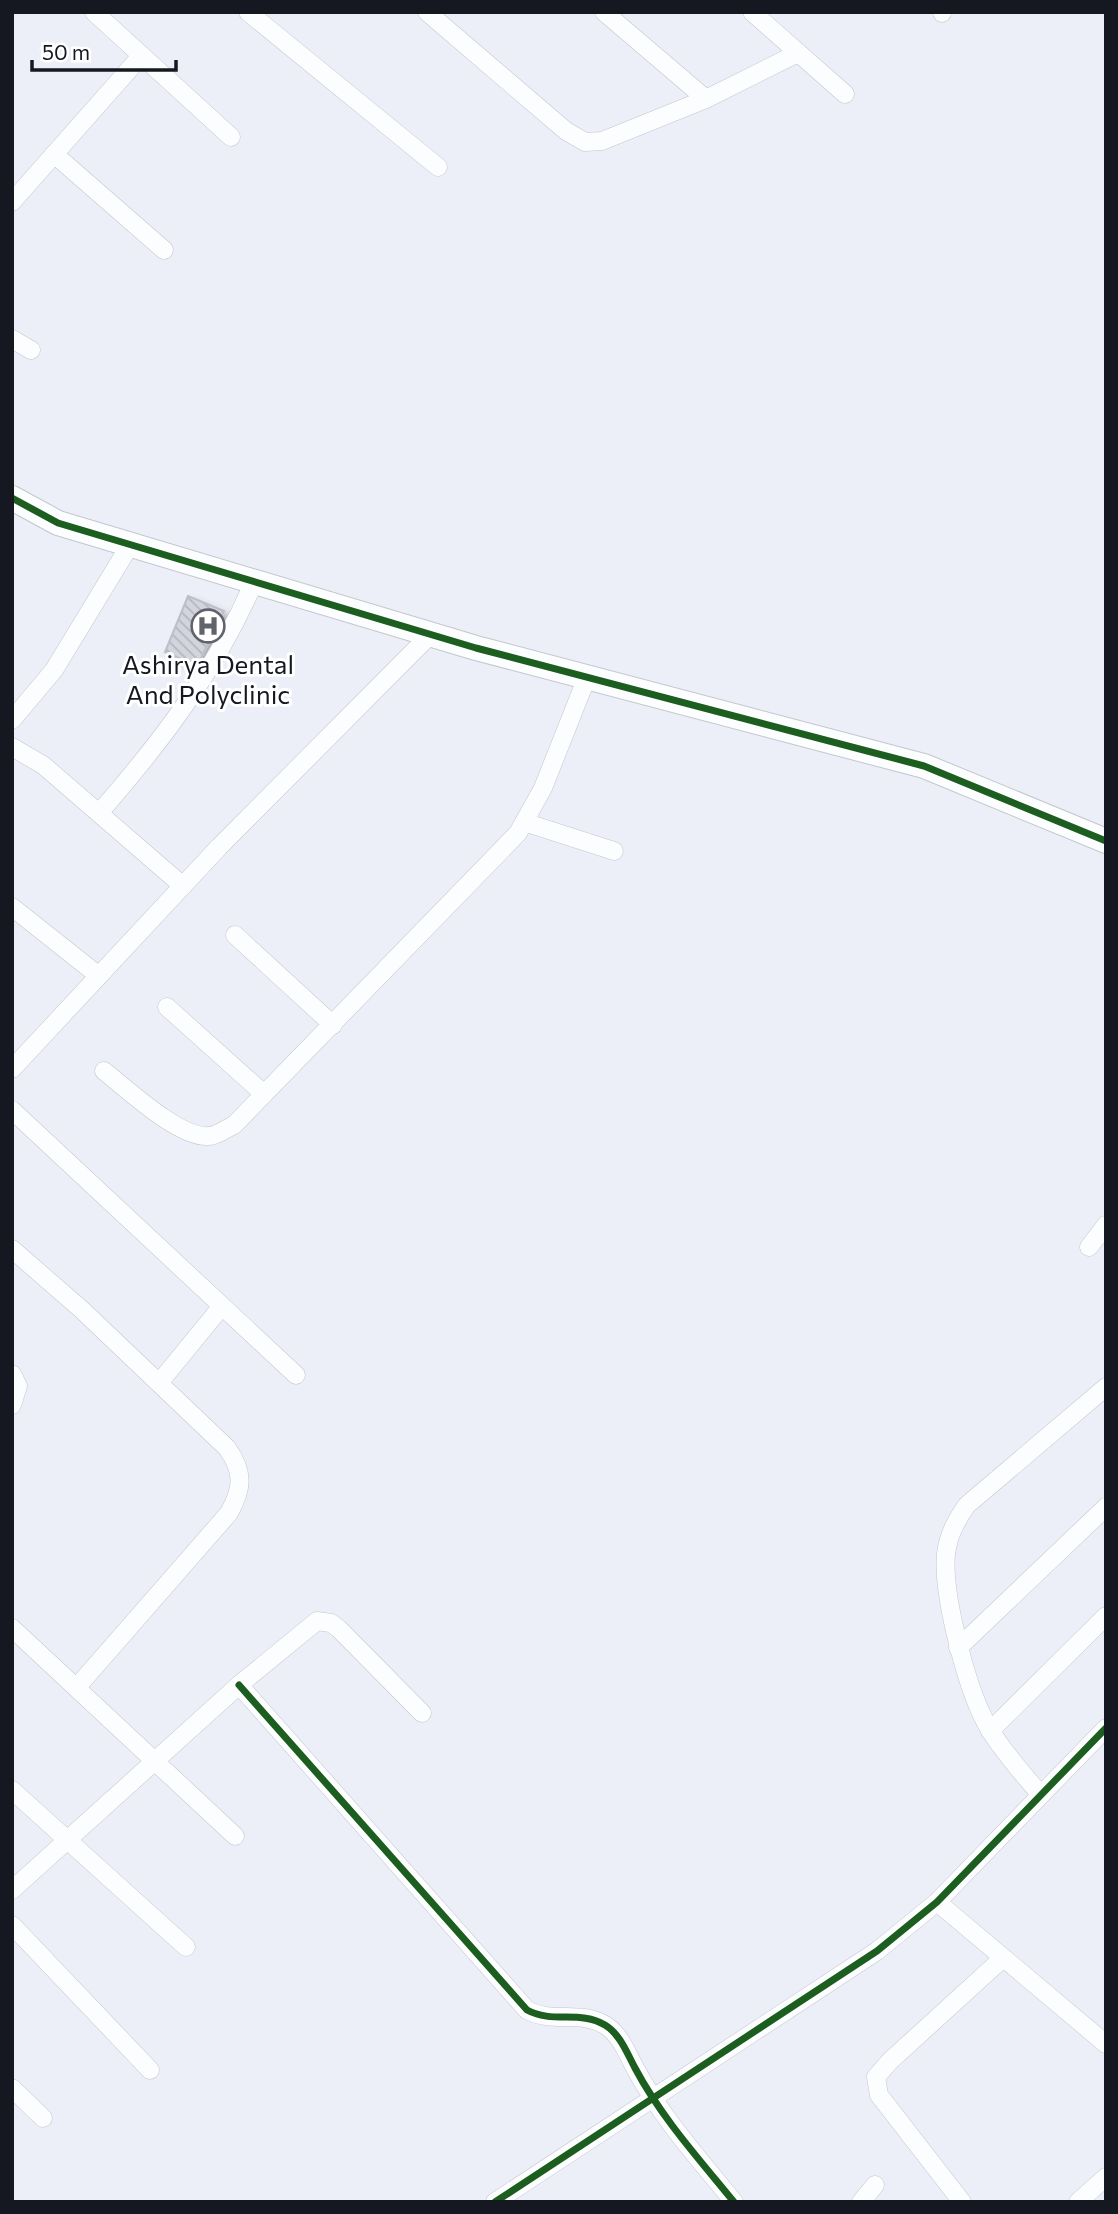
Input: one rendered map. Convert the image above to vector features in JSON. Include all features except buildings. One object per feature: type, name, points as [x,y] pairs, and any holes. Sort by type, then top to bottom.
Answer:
[{"type":"street","points":[[94,12],[232,137]]},
{"type":"street","points":[[248,12],[438,167]]},
{"type":"street","points":[[427,12],[566,131],[585,142],[602,141],[706,99],[798,52]]},
{"type":"street","points":[[604,12],[706,99]]},
{"type":"street","points":[[752,12],[845,94]]},
{"type":"street","points":[[12,202],[141,56]]},
{"type":"street","points":[[54,154],[164,250]]},
{"type":"street","points":[[12,339],[31,350]]},
{"type":"street","points":[[12,498],[58,523],[430,635],[924,766],[1106,841]]},
{"type":"street","points":[[12,720],[54,670],[130,545]]},
{"type":"street","points":[[99,813],[171,728],[204,682],[234,628],[254,582]]},
{"type":"street","points":[[12,1069],[183,886],[430,635]]},
{"type":"street","points":[[104,1071],[174,1124],[210,1136],[234,1125],[486,868],[524,822],[542,788],[587,677]]},
{"type":"street","points":[[12,747],[43,765],[183,886]]},
{"type":"street","points":[[524,822],[614,851]]},
{"type":"street","points":[[12,907],[99,976]]},
{"type":"street","points":[[235,935],[333,1025]]},
{"type":"street","points":[[167,1007],[264,1094]]},
{"type":"street","points":[[12,1110],[296,1375]]},
{"type":"street","points":[[1089,1247],[1106,1225]]},
{"type":"street","points":[[12,1249],[227,1448],[237,1463],[241,1487],[229,1513],[77,1687]]},
{"type":"street","points":[[159,1383],[222,1306]]},
{"type":"street","points":[[12,1374],[18,1386],[12,1405]]},
{"type":"street","points":[[1040,1794],[990,1731],[958,1648],[946,1555],[955,1522],[967,1505],[1106,1387]]},
{"type":"street","points":[[958,1648],[1106,1507]]},
{"type":"street","points":[[990,1731],[1106,1616]]},
{"type":"street","points":[[12,1891],[239,1685],[312,1624],[324,1620],[339,1629],[422,1713]]},
{"type":"street","points":[[12,1628],[235,1836]]},
{"type":"street","points":[[239,1685],[527,2010],[552,2019],[593,2019],[608,2026],[620,2039],[652,2099],[734,2202]]},
{"type":"street","points":[[495,2202],[877,1951],[937,1902],[1106,1728]]},
{"type":"street","points":[[12,1790],[186,1947]]},
{"type":"street","points":[[937,1902],[1106,2044]]},
{"type":"street","points":[[12,1925],[150,2070]]},
{"type":"street","points":[[962,2202],[879,2095],[876,2077],[890,2061],[1003,1958]]},
{"type":"street","points":[[12,2088],[43,2118]]},
{"type":"street","points":[[1078,2202],[1106,2177]]},
{"type":"street","points":[[861,2202],[876,2185]]},
{"type":"cycle path","points":[[12,498],[58,523],[476,648],[924,766],[1106,841]]},
{"type":"cycle path","points":[[239,1685],[527,2010],[547,2016],[586,2018],[605,2025],[615,2033],[645,2086],[669,2121],[734,2202]]},
{"type":"cycle path","points":[[495,2202],[877,1951],[937,1902],[1106,1728]]},
{"type":"place","name":"Ashirya Dental And Polyclinic","points":[[208,626]]}]
